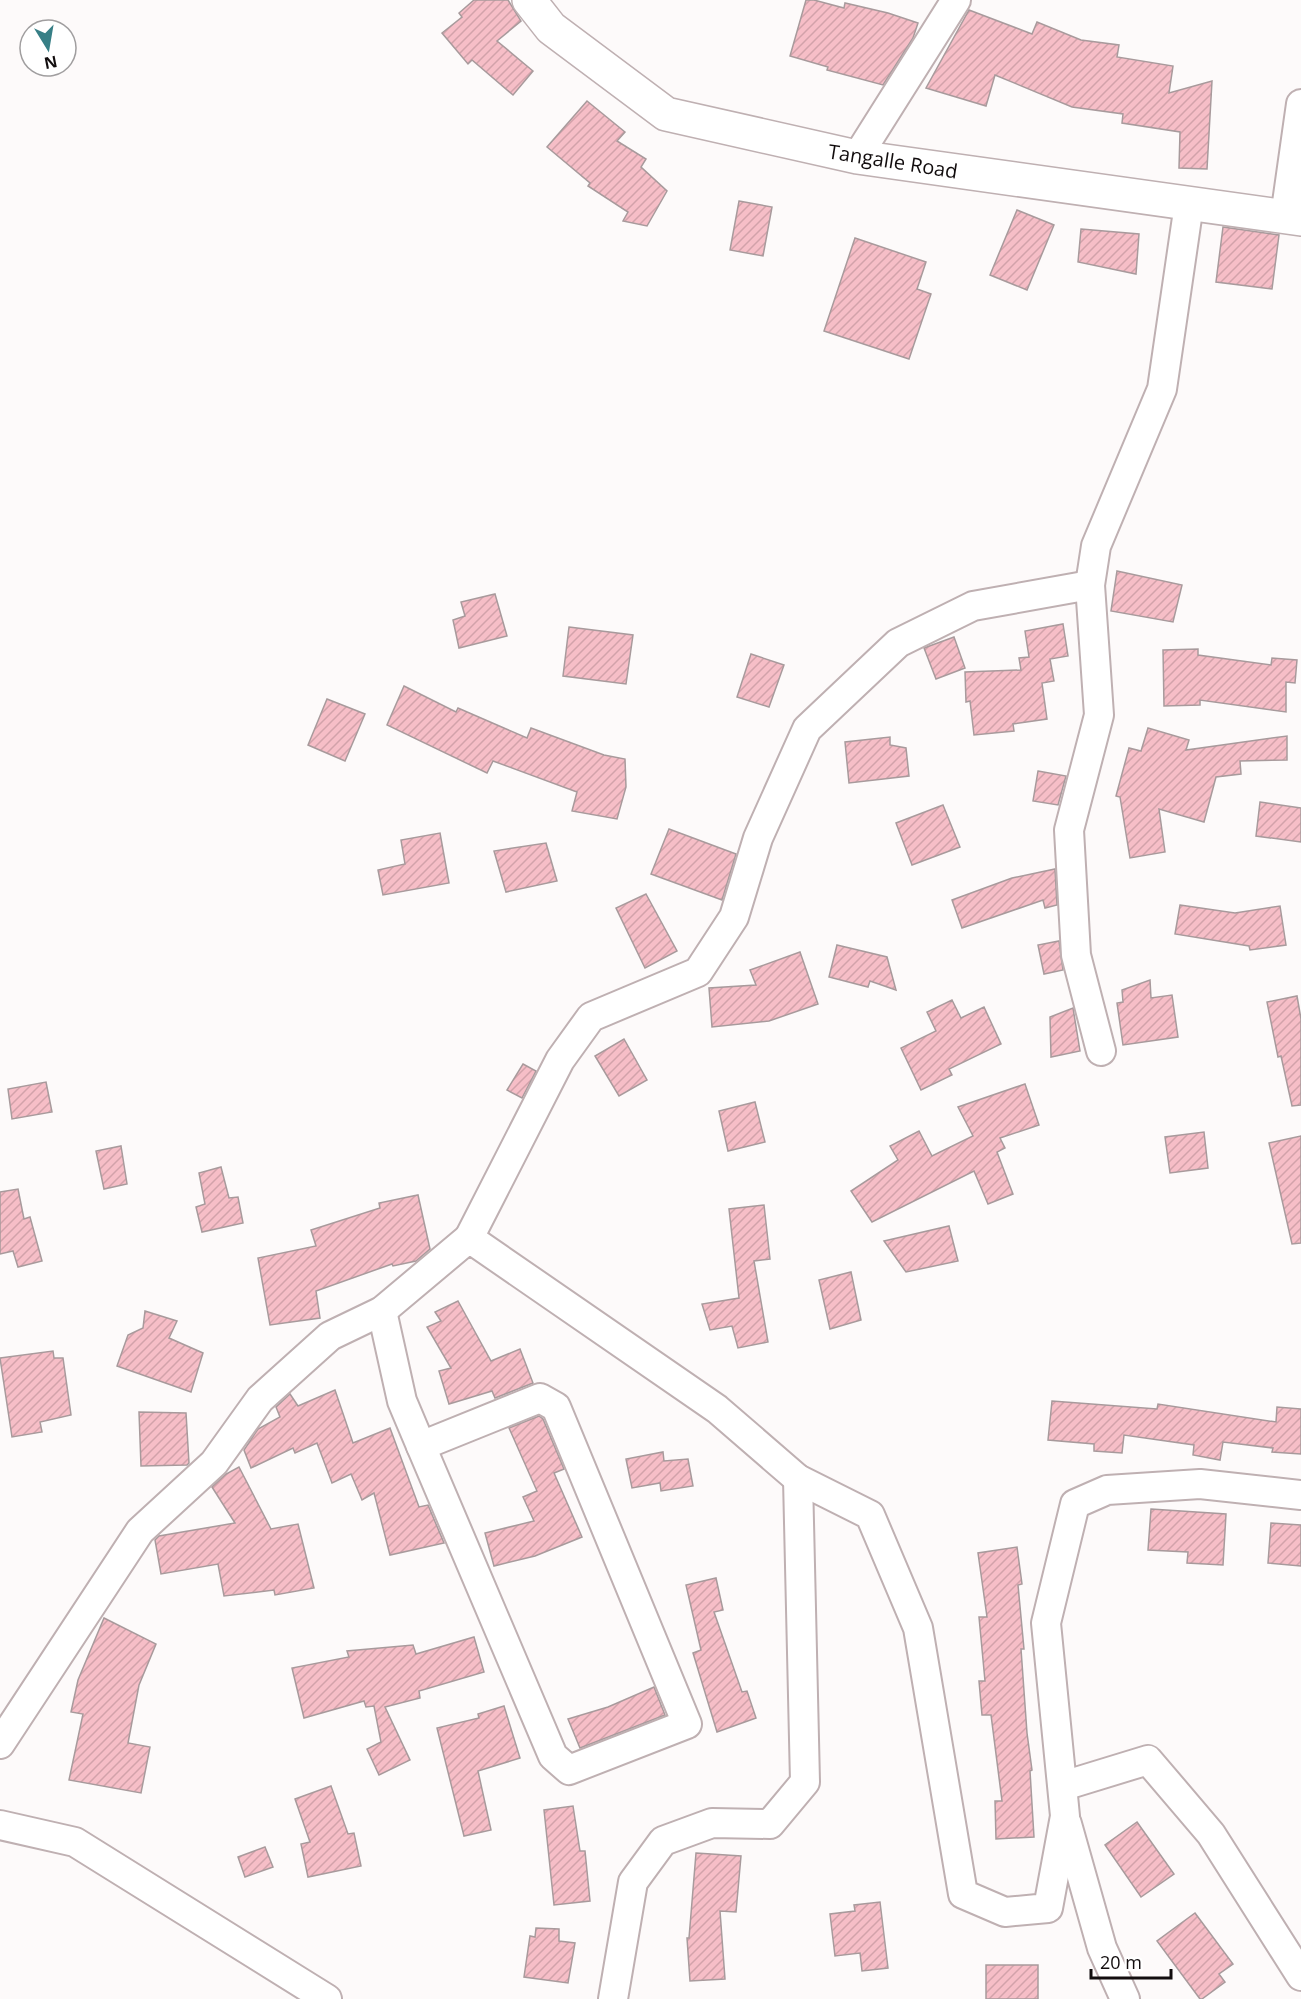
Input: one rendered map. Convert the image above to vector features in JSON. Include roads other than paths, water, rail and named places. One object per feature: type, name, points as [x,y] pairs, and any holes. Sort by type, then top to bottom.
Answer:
[{"type":"highway","name":"Tangalle Road","points":[[529,0],[551,28],[666,114],[857,157],[1293,218]]},
{"type":"street","points":[[857,157],[956,0]]},
{"type":"street","points":[[1293,218],[1301,104]]},
{"type":"street","points":[[1101,1051],[1076,955],[1069,830],[1099,715],[1090,585],[1096,546],[1162,389],[1189,204]]},
{"type":"street","points":[[0,1744],[140,1530],[214,1463],[260,1400],[330,1336],[382,1311],[469,1238],[560,1060],[591,1017],[698,972],[734,916],[758,838],[807,729],[898,643],[973,606],[1090,585]]},
{"type":"street","points":[[469,1238],[717,1409],[798,1479],[870,1515],[918,1628],[963,1894],[1005,1912],[1048,1908],[1065,1816]]},
{"type":"street","points":[[382,1311],[402,1401],[421,1446],[553,1756],[569,1770],[687,1724],[556,1407],[540,1398],[421,1446]]},
{"type":"street","points":[[613,1999],[633,1882],[663,1841],[712,1823],[770,1824],[805,1782],[798,1479]]},
{"type":"street","points":[[1125,1999],[1102,1948],[1065,1816],[1046,1623],[1075,1504],[1107,1490],[1200,1484],[1301,1495]]},
{"type":"street","points":[[1063,1786],[1148,1760],[1211,1834],[1301,1976]]},
{"type":"street","points":[[0,1825],[75,1842],[327,1999]]}]
